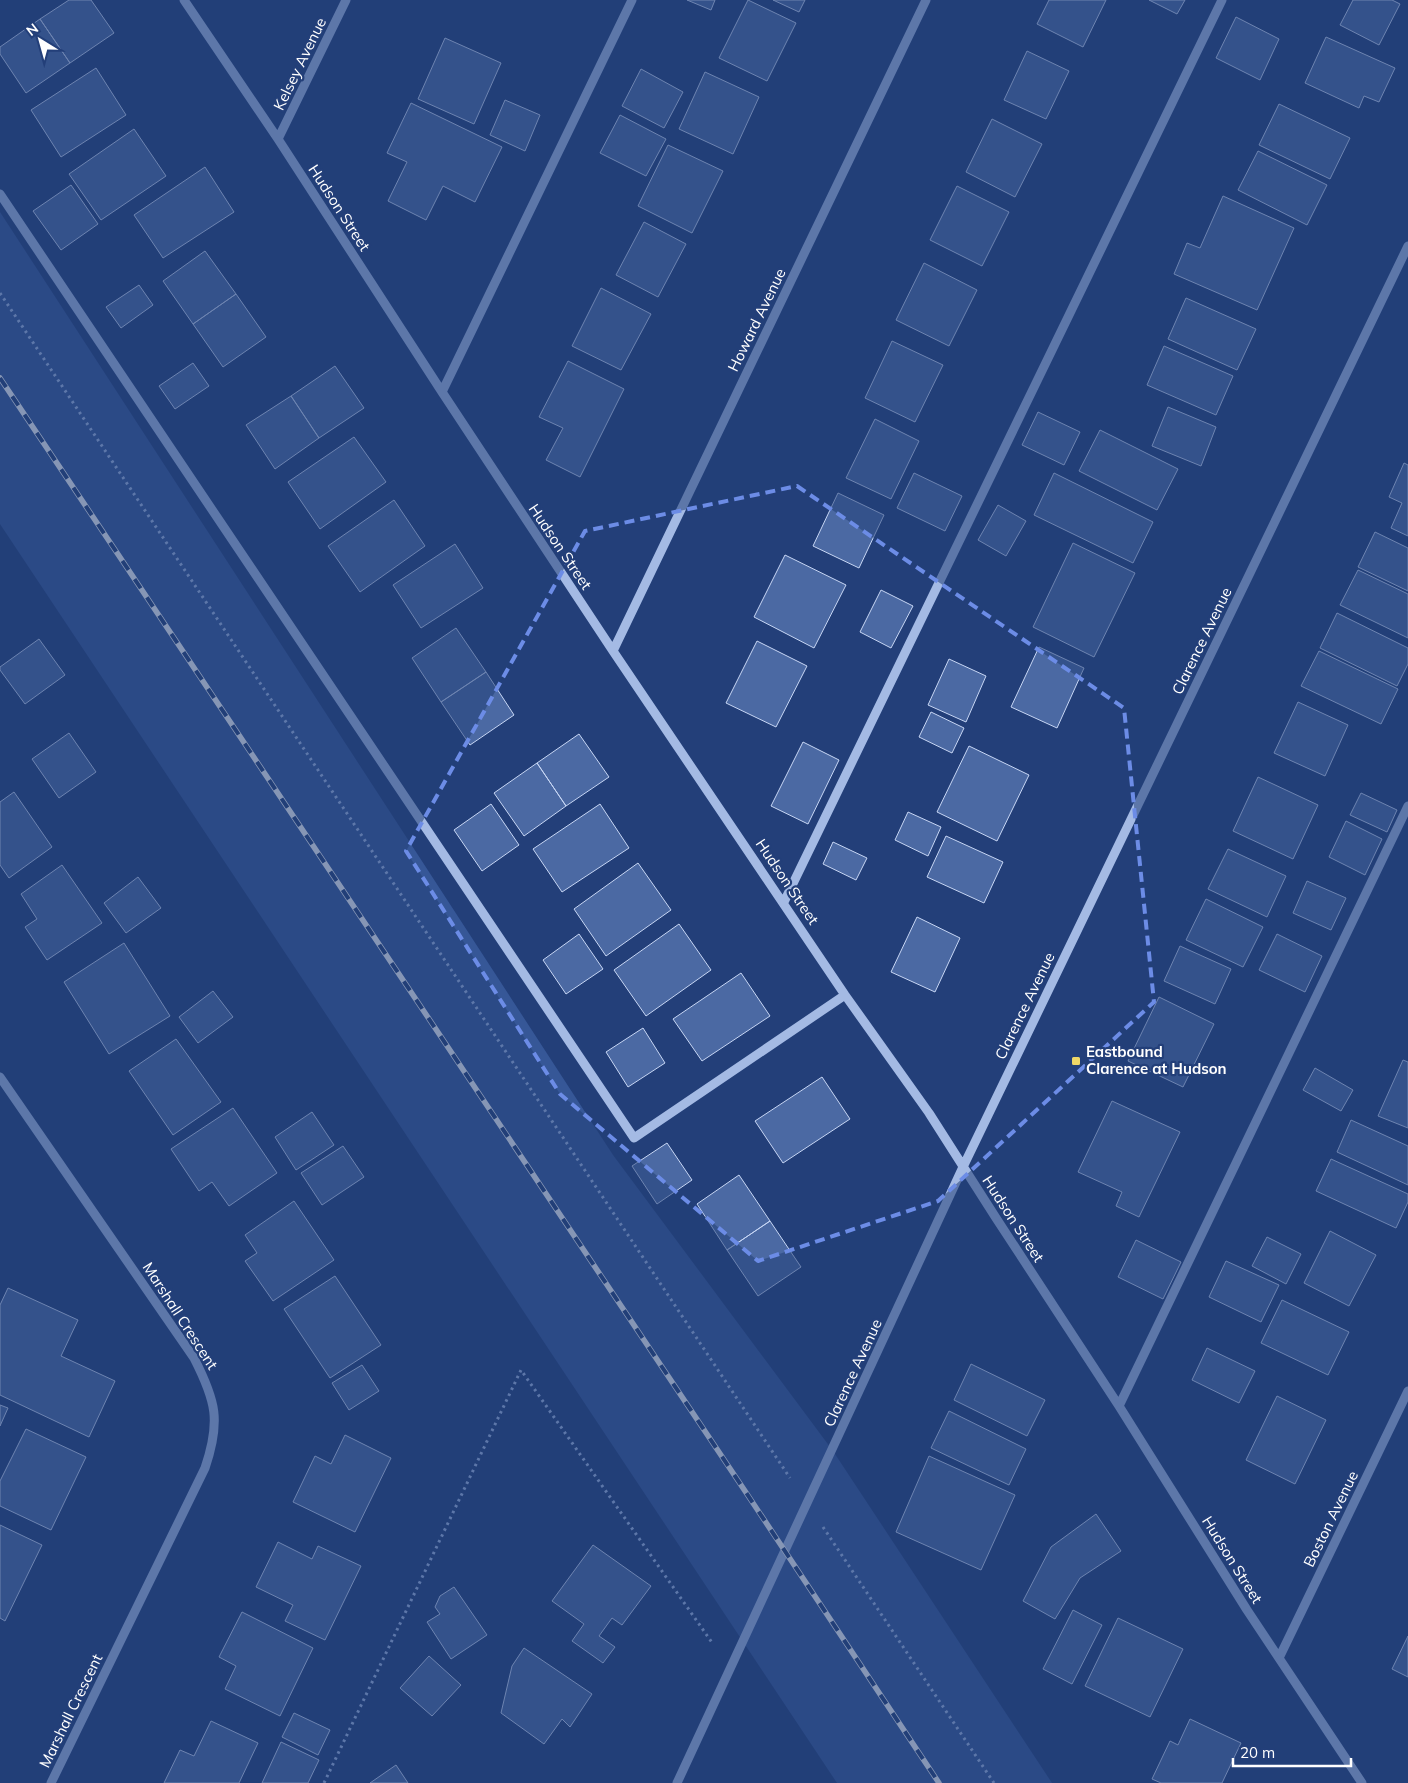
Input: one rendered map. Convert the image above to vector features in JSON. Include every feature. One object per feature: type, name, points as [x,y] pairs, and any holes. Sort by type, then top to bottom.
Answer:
[{"type":"street","name":"Hudson Street","points":[[184,0],[278,139],[613,651],[845,995],[929,1112],[1279,1658],[1362,1783]]},
{"type":"street","name":"Kelsey Avenue","points":[[278,139],[346,0]]},
{"type":"street","points":[[442,392],[632,0]]},
{"type":"street","name":"Howard Avenue","points":[[613,651],[926,0]]},
{"type":"street","points":[[784,902],[1222,0]]},
{"type":"street","points":[[0,194],[634,1138],[845,995]]},
{"type":"street","name":"Clarence Avenue","points":[[678,1783],[963,1167],[1408,246]]},
{"type":"street","points":[[1119,1406],[1408,806]]},
{"type":"street","name":"Marshall Crescent","points":[[0,1078],[194,1358],[208,1385],[214,1405],[212,1446],[205,1468],[52,1783]]},
{"type":"street","name":"Boston Avenue","points":[[1279,1658],[1408,1391]]},
{"type":"path","points":[[0,293],[994,1783]]},
{"type":"path","points":[[324,1783],[522,1370],[730,1670]]},
{"type":"highlighted area","points":[[797,486],[1124,708],[1154,1002],[938,1201],[758,1261],[560,1094],[406,851],[585,531]]},
{"type":"shaded area","points":[[0,212],[613,1155],[833,1451],[1052,1783],[837,1783],[0,524]]},
{"type":"building","points":[[69,0],[91,0],[114,33],[70,63],[40,19]]},
{"type":"building","points":[[687,0],[715,0],[711,10]]},
{"type":"building","points":[[748,0],[796,23],[767,81],[719,58]]},
{"type":"building","points":[[773,0],[805,0],[799,12]]},
{"type":"building","points":[[1049,0],[1106,0],[1083,47],[1037,24]]},
{"type":"building","points":[[1149,0],[1185,0],[1177,14]]},
{"type":"building","points":[[1353,0],[1392,0],[1400,4],[1379,45],[1340,25]]},
{"type":"building","points":[[1236,17],[1279,39],[1260,80],[1216,58]]},
{"type":"building","points":[[40,19],[70,63],[26,93],[0,54],[0,47]]},
{"type":"building","points":[[1326,37],[1395,68],[1379,102],[1364,96],[1359,108],[1305,83]]},
{"type":"building","points":[[445,38],[501,63],[474,124],[418,99]]},
{"type":"building","points":[[1027,51],[1069,71],[1046,119],[1004,100]]},
{"type":"building","points":[[96,68],[126,115],[61,157],[31,110]]},
{"type":"building","points":[[641,69],[683,92],[664,128],[622,106]]},
{"type":"building","points":[[705,72],[759,97],[733,154],[679,129]]},
{"type":"building","points":[[505,100],[540,115],[525,151],[490,135]]},
{"type":"building","points":[[411,103],[502,147],[475,202],[443,186],[426,220],[388,201],[407,162],[387,153]]},
{"type":"building","points":[[1279,104],[1350,138],[1330,179],[1259,145]]},
{"type":"building","points":[[620,115],[666,139],[646,176],[600,153]]},
{"type":"building","points":[[992,119],[1042,144],[1015,197],[966,172]]},
{"type":"building","points":[[134,129],[166,176],[101,220],[69,174]]},
{"type":"building","points":[[668,145],[723,171],[692,233],[638,206]]},
{"type":"building","points":[[1258,151],[1327,185],[1307,225],[1238,190]]},
{"type":"building","points":[[205,167],[234,212],[163,258],[134,215]]},
{"type":"building","points":[[71,185],[98,224],[61,250],[33,211]]},
{"type":"building","points":[[957,186],[1009,212],[982,266],[930,240]]},
{"type":"building","points":[[1223,196],[1294,228],[1257,310],[1174,274],[1187,243],[1200,248]]},
{"type":"building","points":[[644,222],[686,244],[658,297],[616,275]]},
{"type":"building","points":[[205,251],[236,294],[193,324],[163,281]]},
{"type":"building","points":[[924,263],[977,290],[949,346],[896,320]]},
{"type":"building","points":[[139,285],[153,305],[121,328],[106,307]]},
{"type":"building","points":[[601,288],[651,314],[621,370],[572,346]]},
{"type":"building","points":[[236,294],[266,337],[223,367],[193,324]]},
{"type":"building","points":[[1186,298],[1256,329],[1237,370],[1168,339]]},
{"type":"building","points":[[892,341],[943,365],[915,422],[865,398]]},
{"type":"building","points":[[1164,346],[1233,376],[1216,415],[1147,385]]},
{"type":"building","points":[[568,361],[624,389],[580,477],[546,460],[563,428],[539,417]]},
{"type":"building","points":[[193,363],[209,386],[175,409],[159,386]]},
{"type":"building","points":[[335,366],[364,408],[319,438],[291,396]]},
{"type":"building","points":[[291,396],[319,438],[275,469],[246,425]]},
{"type":"building","points":[[1168,407],[1216,427],[1201,466],[1152,446]]},
{"type":"building","points":[[1038,412],[1080,432],[1064,465],[1022,445]]},
{"type":"building","points":[[875,419],[919,441],[891,499],[846,478]]},
{"type":"building","points":[[1100,430],[1178,469],[1157,510],[1079,471]]},
{"type":"building","points":[[354,437],[386,482],[320,529],[288,482]]},
{"type":"building","points":[[1404,463],[1408,465],[1408,536],[1391,528],[1402,503],[1389,497]]},
{"type":"building","points":[[914,473],[962,496],[945,531],[897,508]]},
{"type":"building","points":[[1054,473],[1153,522],[1133,563],[1034,515]]},
{"type":"building","points":[[838,493],[884,515],[859,568],[813,546]]},
{"type":"building","points":[[394,500],[425,546],[360,592],[328,546]]},
{"type":"building","points":[[998,505],[1026,521],[1006,556],[978,540]]},
{"type":"building","points":[[1375,532],[1408,548],[1408,591],[1358,567]]},
{"type":"building","points":[[1073,543],[1135,573],[1094,657],[1033,627]]},
{"type":"building","points":[[455,544],[483,588],[421,628],[393,585]]},
{"type":"building","points":[[785,555],[846,585],[814,648],[754,617]]},
{"type":"building","points":[[1358,570],[1408,594],[1408,638],[1340,605]]},
{"type":"building","points":[[881,590],[913,606],[891,648],[860,632]]},
{"type":"building","points":[[1337,613],[1408,648],[1408,664],[1397,686],[1320,648]]},
{"type":"building","points":[[456,628],[486,672],[441,702],[412,658]]},
{"type":"building","points":[[39,639],[65,675],[25,704],[0,670],[0,667]]},
{"type":"building","points":[[757,641],[807,666],[776,727],[726,703]]},
{"type":"building","points":[[1039,647],[1084,668],[1057,728],[1011,707]]},
{"type":"building","points":[[1319,651],[1398,689],[1381,724],[1301,686]]},
{"type":"building","points":[[949,659],[986,676],[966,722],[928,705]]},
{"type":"building","points":[[486,672],[514,715],[470,745],[441,702]]},
{"type":"building","points":[[1298,702],[1348,725],[1325,776],[1274,753]]},
{"type":"building","points":[[931,712],[964,728],[952,753],[919,737]]},
{"type":"building","points":[[69,733],[96,772],[59,798],[32,759]]},
{"type":"building","points":[[579,734],[609,777],[566,806],[537,763]]},
{"type":"building","points":[[803,742],[839,760],[808,824],[771,806]]},
{"type":"building","points":[[969,746],[1029,775],[997,841],[937,812]]},
{"type":"building","points":[[537,763],[566,806],[524,836],[494,793]]},
{"type":"building","points":[[1258,777],[1318,805],[1293,859],[1233,831]]},
{"type":"building","points":[[14,792],[52,847],[9,878],[0,865],[0,802]]},
{"type":"building","points":[[1361,793],[1397,810],[1387,832],[1350,815]]},
{"type":"building","points":[[491,804],[519,845],[482,871],[454,830]]},
{"type":"building","points":[[600,804],[629,848],[562,892],[533,849]]},
{"type":"building","points":[[908,812],[941,827],[928,856],[895,840]]},
{"type":"building","points":[[1346,821],[1382,839],[1365,875],[1329,857]]},
{"type":"building","points":[[946,836],[1003,862],[984,903],[927,877]]},
{"type":"building","points":[[833,842],[867,858],[856,880],[823,864]]},
{"type":"building","points":[[1228,849],[1286,876],[1267,917],[1208,889]]},
{"type":"building","points":[[638,863],[671,910],[606,956],[574,909]]},
{"type":"building","points":[[62,865],[102,923],[47,960],[25,927],[37,919],[21,894]]},
{"type":"building","points":[[138,877],[161,908],[126,933],[104,903]]},
{"type":"building","points":[[1307,881],[1346,898],[1331,930],[1293,913]]},
{"type":"building","points":[[1206,899],[1263,927],[1243,967],[1186,940]]},
{"type":"building","points":[[917,917],[960,938],[935,992],[891,972]]},
{"type":"building","points":[[679,924],[711,970],[646,1016],[614,970]]},
{"type":"building","points":[[579,934],[603,969],[566,994],[543,960]]},
{"type":"building","points":[[1277,934],[1322,956],[1305,992],[1259,970]]},
{"type":"building","points":[[124,943],[170,1016],[109,1054],[64,982]]},
{"type":"building","points":[[1180,946],[1231,969],[1215,1004],[1164,981]]},
{"type":"building","points":[[741,973],[770,1016],[702,1061],[673,1019]]},
{"type":"building","points":[[213,991],[233,1017],[198,1043],[179,1017]]},
{"type":"building","points":[[1159,997],[1214,1024],[1183,1087],[1128,1061]]},
{"type":"building","points":[[643,1028],[665,1063],[628,1087],[606,1052]]},
{"type":"building","points":[[176,1039],[221,1102],[173,1135],[129,1071]]},
{"type":"building","points":[[1403,1060],[1408,1062],[1408,1128],[1378,1116]]},
{"type":"building","points":[[1315,1068],[1353,1090],[1341,1111],[1303,1090]]},
{"type":"building","points":[[822,1077],[850,1119],[783,1163],[755,1121]]},
{"type":"building","points":[[1112,1101],[1180,1132],[1139,1217],[1116,1206],[1122,1192],[1078,1172]]},
{"type":"building","points":[[233,1108],[277,1173],[229,1206],[212,1182],[199,1191],[171,1149]]},
{"type":"building","points":[[312,1112],[334,1145],[296,1170],[275,1137]]},
{"type":"building","points":[[1351,1120],[1408,1146],[1408,1185],[1337,1152]]},
{"type":"building","points":[[667,1143],[692,1180],[657,1204],[632,1166]]},
{"type":"building","points":[[343,1146],[364,1177],[322,1205],[301,1173]]},
{"type":"building","points":[[1331,1159],[1408,1194],[1408,1202],[1396,1228],[1316,1191]]},
{"type":"building","points":[[739,1175],[770,1221],[727,1250],[697,1204]]},
{"type":"building","points":[[294,1201],[334,1260],[273,1301],[245,1261],[257,1253],[245,1235]]},
{"type":"building","points":[[770,1221],[801,1267],[758,1296],[727,1250]]},
{"type":"building","points":[[1330,1231],[1376,1255],[1349,1306],[1304,1283]]},
{"type":"building","points":[[1267,1237],[1301,1254],[1286,1284],[1252,1266]]},
{"type":"building","points":[[1136,1240],[1181,1262],[1163,1299],[1118,1277]]},
{"type":"building","points":[[1226,1261],[1279,1285],[1261,1322],[1209,1297]]},
{"type":"building","points":[[335,1276],[381,1345],[330,1378],[284,1309]]},
{"type":"building","points":[[8,1288],[78,1320],[61,1356],[115,1381],[89,1437],[0,1395],[0,1305]]},
{"type":"building","points":[[1282,1300],[1349,1332],[1328,1375],[1261,1343]]},
{"type":"building","points":[[1207,1348],[1255,1371],[1239,1403],[1192,1380]]},
{"type":"building","points":[[971,1364],[1045,1400],[1027,1436],[954,1400]]},
{"type":"building","points":[[362,1365],[379,1391],[349,1410],[332,1383]]},
{"type":"building","points":[[1277,1396],[1326,1420],[1295,1484],[1246,1460]]},
{"type":"building","points":[[0,1405],[8,1408],[0,1426]]},
{"type":"building","points":[[949,1411],[1026,1449],[1009,1485],[931,1448]]},
{"type":"building","points":[[26,1429],[86,1457],[51,1530],[0,1506],[0,1481]]},
{"type":"building","points":[[345,1435],[391,1458],[355,1532],[293,1502],[315,1456],[331,1464]]},
{"type":"building","points":[[929,1456],[1015,1495],[981,1570],[896,1532]]},
{"type":"building","points":[[1096,1514],[1121,1551],[1080,1578],[1055,1619],[1023,1601],[1051,1547]]},
{"type":"building","points":[[0,1525],[42,1545],[5,1621],[0,1618]]},
{"type":"building","points":[[278,1542],[312,1559],[318,1546],[361,1566],[325,1640],[285,1621],[293,1605],[256,1587]]},
{"type":"building","points":[[593,1545],[651,1586],[622,1625],[612,1618],[599,1636],[615,1647],[603,1663],[572,1641],[584,1624],[552,1601]]},
{"type":"building","points":[[454,1587],[487,1635],[451,1659],[427,1622],[440,1614],[435,1607],[440,1596]]},
{"type":"building","points":[[1073,1610],[1102,1625],[1072,1684],[1043,1669]]},
{"type":"building","points":[[242,1612],[313,1648],[280,1716],[225,1689],[236,1666],[219,1657]]},
{"type":"building","points":[[1118,1618],[1183,1649],[1150,1717],[1085,1686]]},
{"type":"building","points":[[1408,1636],[1408,1677],[1392,1669]]},
{"type":"building","points":[[524,1648],[592,1694],[570,1727],[562,1719],[544,1744],[501,1713],[512,1666]]},
{"type":"building","points":[[429,1656],[461,1685],[432,1716],[400,1688]]},
{"type":"building","points":[[294,1713],[330,1730],[318,1755],[282,1737]]},
{"type":"building","points":[[1190,1719],[1241,1743],[1222,1783],[1161,1783],[1152,1779],[1170,1741],[1178,1745]]},
{"type":"building","points":[[211,1721],[258,1743],[239,1783],[164,1783],[180,1750],[194,1756]]},
{"type":"building","points":[[281,1742],[319,1760],[308,1783],[262,1783]]},
{"type":"building","points":[[396,1765],[408,1783],[370,1783]]},
{"type":"railway","points":[[0,378],[939,1783]]},
{"type":"place","name":"Eastbound Clarence at Hudson","points":[[1076,1061]]}]
